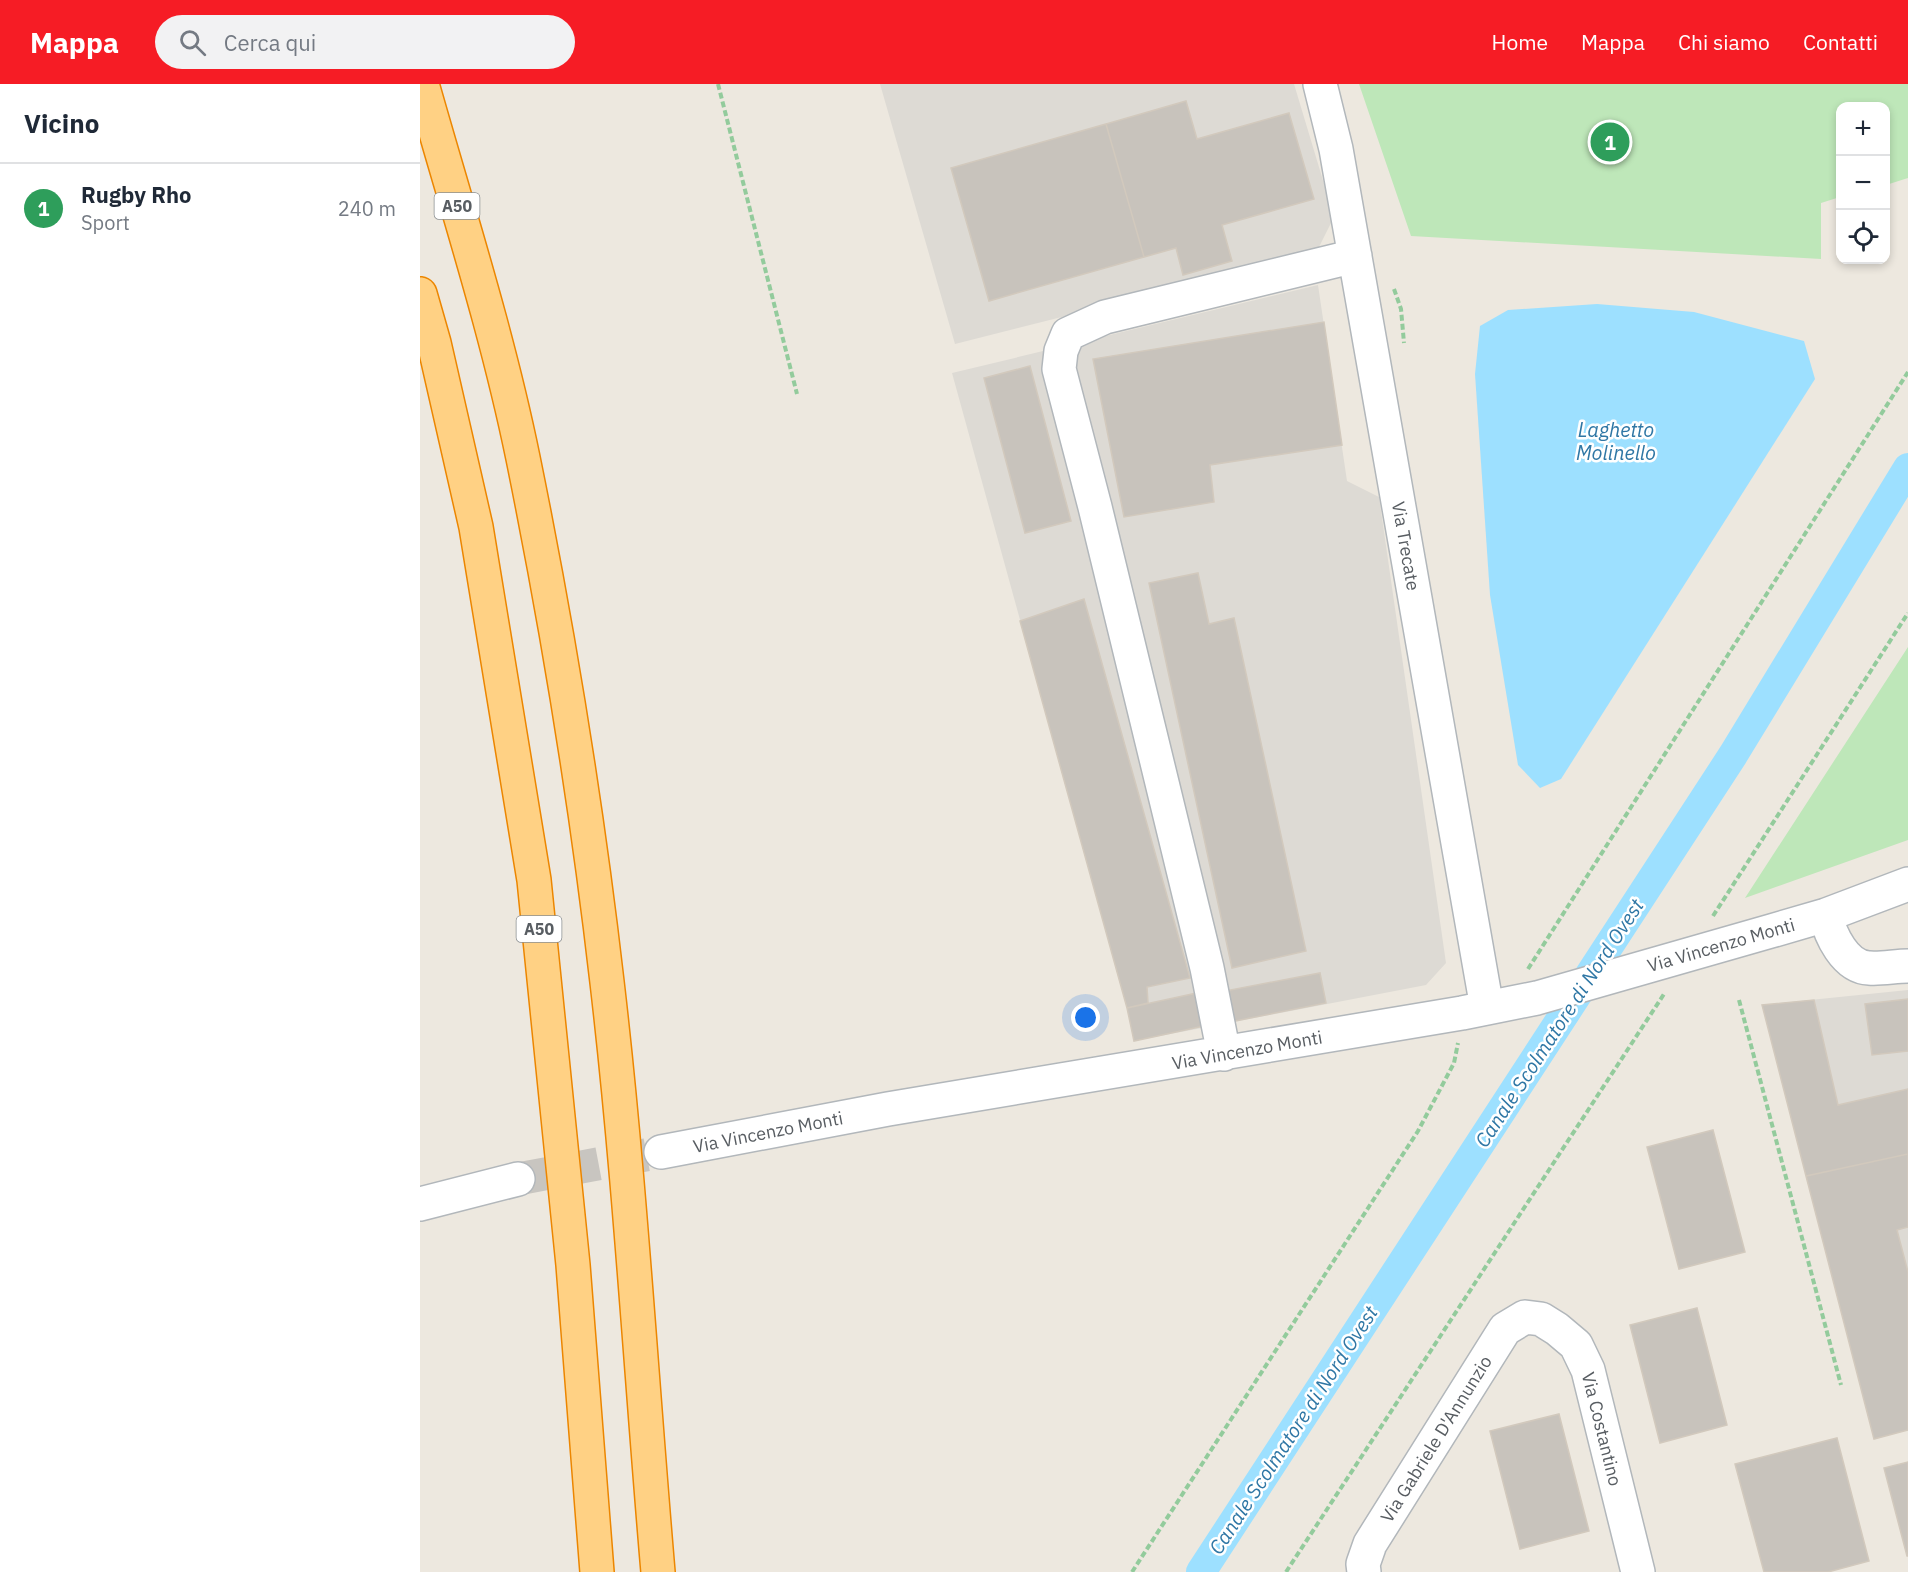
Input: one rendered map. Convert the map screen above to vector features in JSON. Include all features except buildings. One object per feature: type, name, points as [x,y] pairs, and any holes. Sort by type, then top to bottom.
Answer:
[{"type":"highway","name":"A50","points":[[422,84],[492,327],[522,456],[556,633],[607,981],[622,1132],[657,1572]]},
{"type":"highway","name":"A50","points":[[420,294],[434,343],[476,527],[534,880],[573,1265],[597,1572]]},
{"type":"street","name":"Via Trecate","points":[[1320,84],[1336,149],[1355,256],[1478,1003]]},
{"type":"street","points":[[1224,1054],[1208,968],[1059,369],[1060,351],[1068,334],[1106,317],[1355,256]]},
{"type":"street","name":"Via Vincenzo Monti","points":[[661,1152],[888,1109],[1224,1054],[1478,1003],[1530,987],[1680,957],[1836,911],[1908,884]]},
{"type":"street","points":[[1836,911],[1834,940],[1842,951],[1855,963],[1867,968],[1892,966]]},
{"type":"street","points":[[420,1204],[518,1179]]},
{"type":"street","name":"Via Gabriele D'Annunzio","points":[[1364,1572],[1370,1544],[1505,1329],[1526,1317]]},
{"type":"street","name":"Via Costantino","points":[[1526,1317],[1540,1319],[1576,1345],[1588,1370],[1638,1572]]},
{"type":"path","points":[[718,84],[797,394]]},
{"type":"path","points":[[1391,278],[1401,309],[1404,344]]},
{"type":"path","points":[[1132,1572],[1418,1131],[1454,1063],[1478,1003],[1530,987],[1908,372]]},
{"type":"path","points":[[1707,924],[1908,613]]},
{"type":"path","points":[[1286,1572],[1665,993]]},
{"type":"path","points":[[1739,1000],[1841,1385]]},
{"type":"shaded area","points":[[880,84],[1294,84],[1334,217],[1316,253],[955,344]]},
{"type":"shaded area","points":[[1318,285],[1347,481],[1379,497],[1446,963],[1426,985],[1134,1041],[1127,1008],[952,373]]},
{"type":"shaded area","points":[[1908,990],[1908,1430],[1874,1439],[1762,1005]]},
{"type":"green space","points":[[1359,84],[1908,84],[1908,178],[1890,184],[1890,102],[1836,102],[1836,198],[1821,203],[1821,259],[1411,236]]},
{"type":"green space","points":[[1908,647],[1908,840],[1745,898]]},
{"type":"water","name":"Laghetto Molinello","points":[[1597,304],[1694,312],[1804,341],[1815,379],[1561,779],[1540,788],[1518,765],[1490,595],[1475,374],[1480,326],[1508,310]]},
{"type":"waterway","name":"Canale Scolmatore di Nord Ovest","points":[[1201,1572],[1733,755],[1908,468]]},
{"type":"tunnel","points":[[518,1179],[661,1152]]},
{"type":"place","name":"Rugby Rho","points":[[1610,142]]}]
